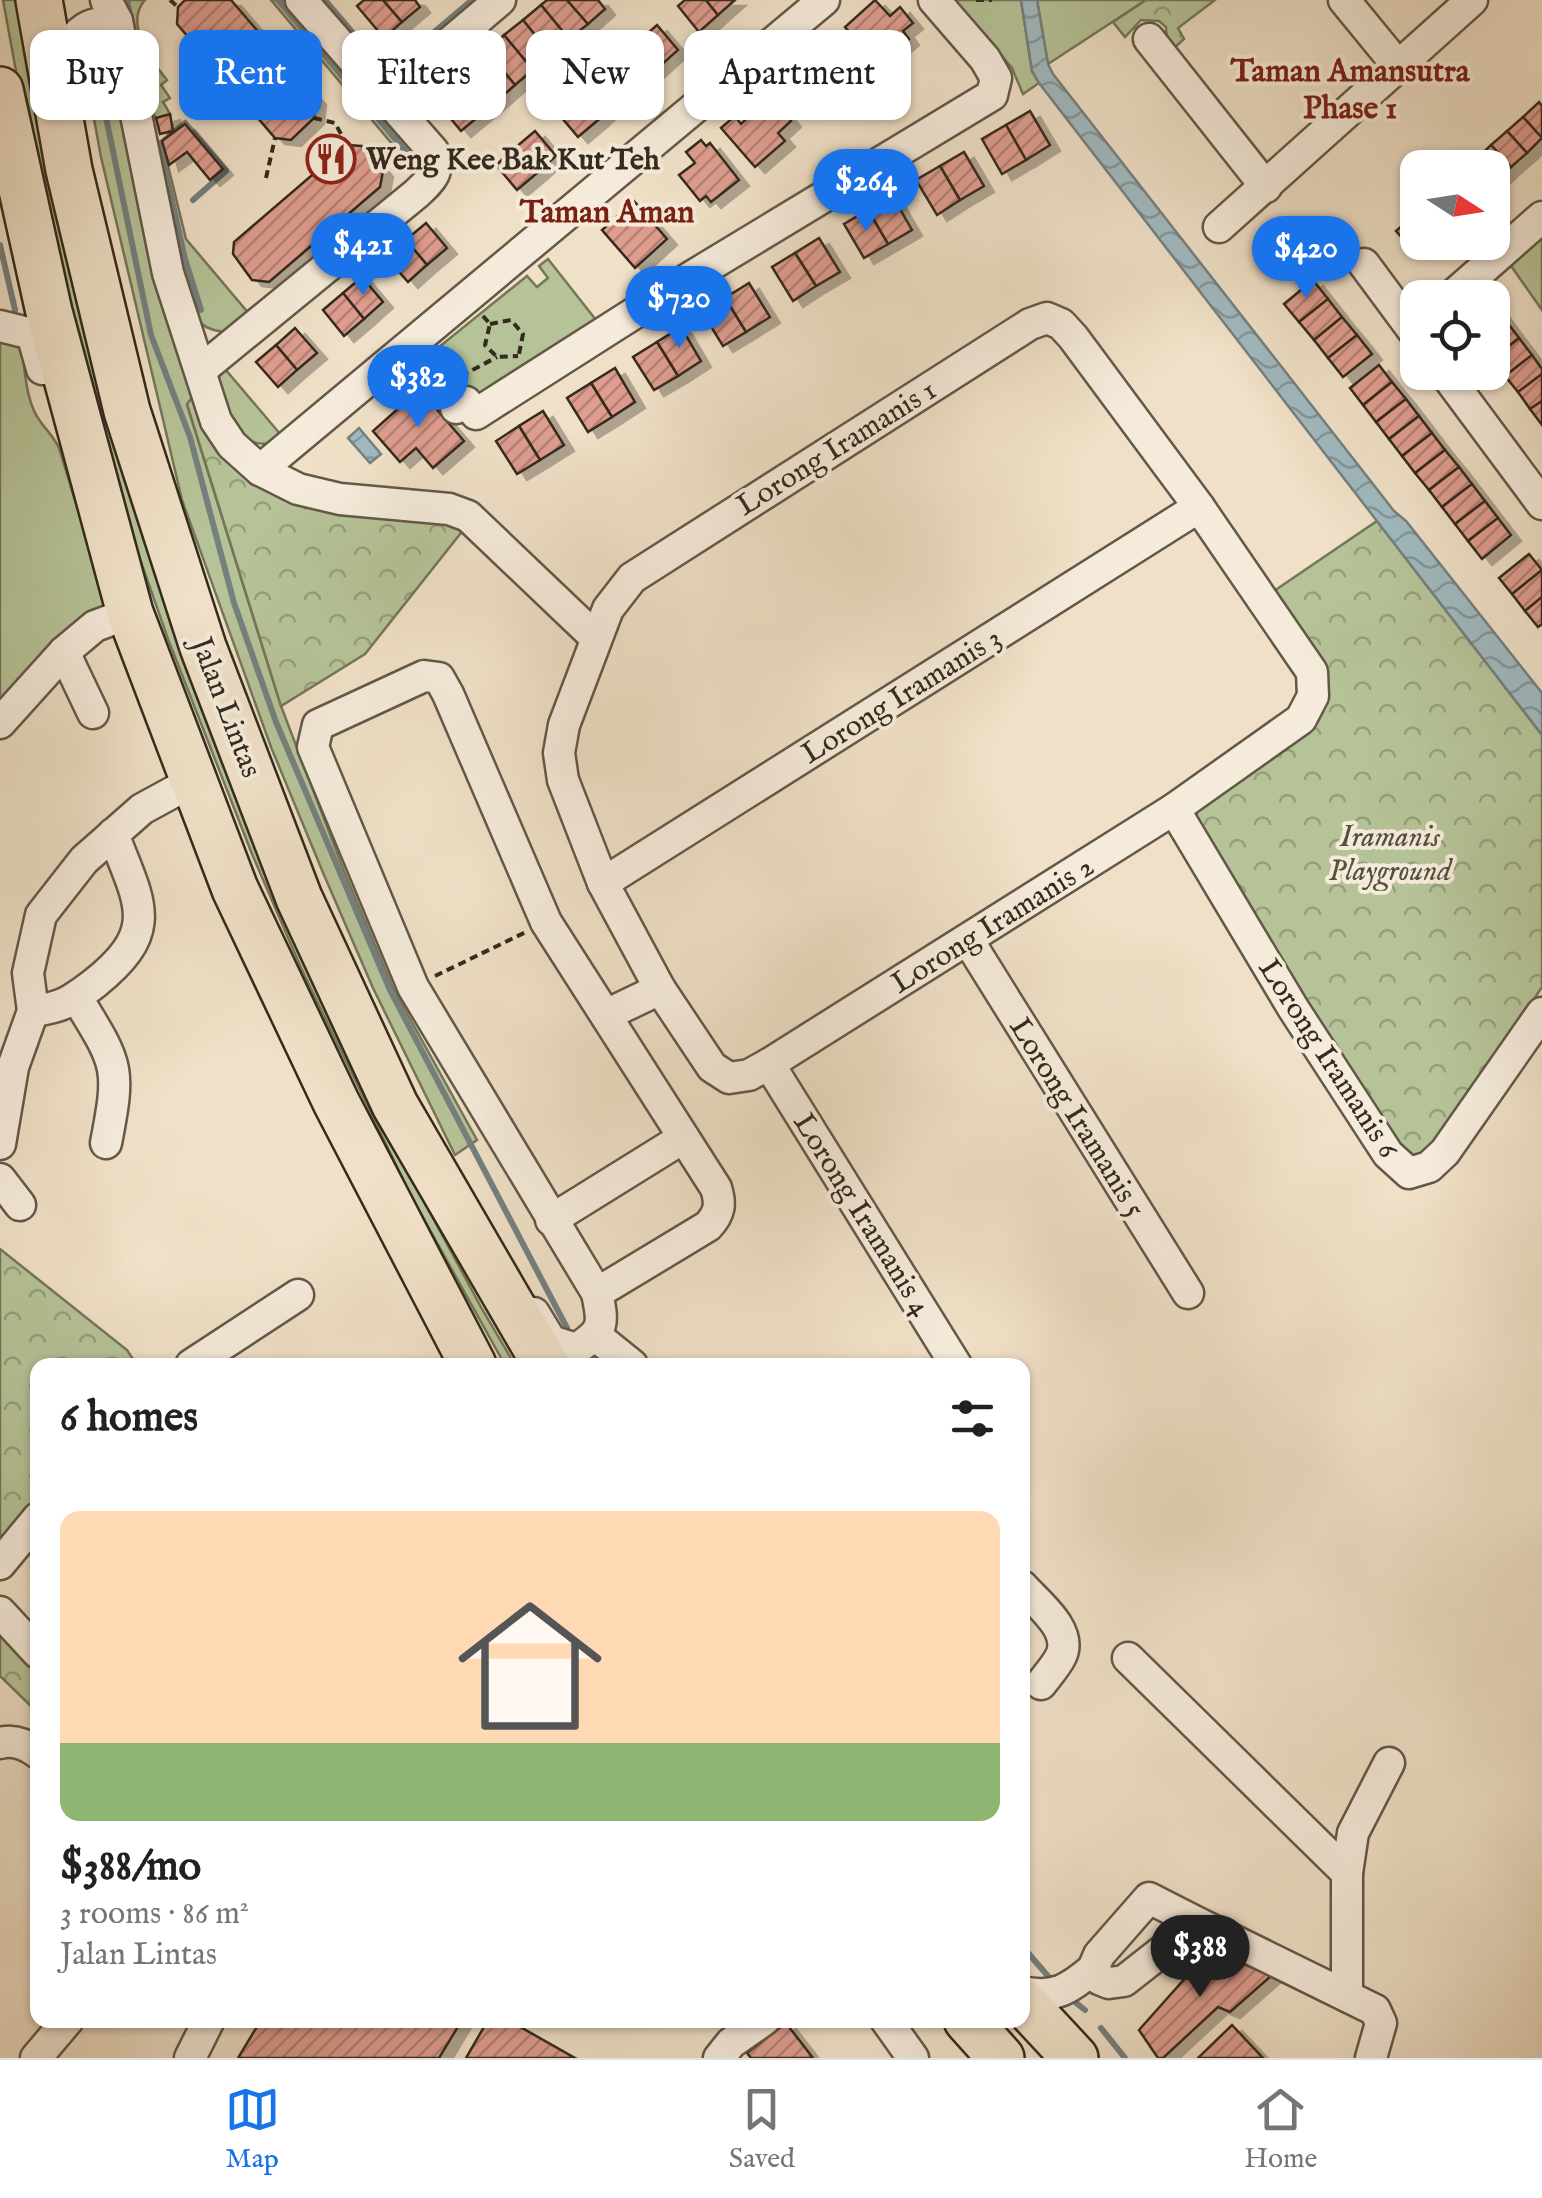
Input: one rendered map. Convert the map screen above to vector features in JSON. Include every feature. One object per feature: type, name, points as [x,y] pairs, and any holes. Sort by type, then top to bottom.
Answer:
[{"type":"highway","name":"Jalan Lintas","points":[[39,0],[69,170],[127,411],[210,665],[299,898],[395,1105],[542,1358]]},
{"type":"highway","name":"Jalan Lintas","points":[[0,90],[49,312],[130,613],[235,889],[379,1187],[469,1358]]},
{"type":"highway","points":[[395,1105],[397,1136],[518,1358]]},
{"type":"highway","points":[[1042,1993],[1075,2058]]},
{"type":"street","points":[[301,0],[342,46]]},
{"type":"street","points":[[464,30],[500,0]]},
{"type":"street","points":[[260,470],[824,0]]},
{"type":"street","points":[[455,394],[476,414],[690,277],[992,95],[996,78],[985,59],[934,0]]},
{"type":"street","points":[[1344,0],[1398,66]]},
{"type":"street","points":[[1220,227],[1472,0]]},
{"type":"street","points":[[115,360],[118,288],[86,146],[69,45],[88,23],[111,10],[168,273],[216,421],[232,446],[260,470],[298,489],[340,499],[449,509],[468,516],[596,638]]},
{"type":"street","points":[[1149,39],[1266,186]]},
{"type":"street","points":[[201,370],[436,174],[438,162],[433,151],[407,120]]},
{"type":"street","points":[[1470,280],[1542,217]]},
{"type":"street","points":[[1364,264],[1400,310]]},
{"type":"street","name":"Lorong Iramanis 1","points":[[660,989],[603,883],[563,780],[559,753],[564,726],[608,608],[632,578],[1030,324],[1047,318],[1061,324],[1073,337],[1199,508],[1312,672]]},
{"type":"street","points":[[0,326],[32,334],[66,454],[99,504]]},
{"type":"street","points":[[1457,390],[1542,504]]},
{"type":"street","name":"Lorong Iramanis 3","points":[[603,883],[1199,508]]},
{"type":"street","points":[[0,722],[64,652],[95,626],[130,613]]},
{"type":"street","points":[[64,652],[92,713]]},
{"type":"street","name":"Lorong Iramanis 2","points":[[660,989],[712,1067],[729,1078],[749,1075],[1174,809],[1301,719],[1312,696],[1312,672]]},
{"type":"street","points":[[472,1238],[499,1254],[550,1341],[576,1349],[596,1336],[602,1318],[597,1293],[413,987],[314,747],[318,725],[424,676],[439,678],[546,922],[716,1188],[720,1203],[717,1216],[708,1226],[597,1293]]},
{"type":"street","points":[[0,1144],[14,1067],[33,1011],[28,973],[41,915],[72,873],[142,809],[175,790],[197,784]]},
{"type":"street","name":"Lorong Iramanis 6","points":[[1174,809],[1293,1008],[1388,1154],[1409,1173],[1429,1167],[1445,1152],[1542,1014]]},
{"type":"street","points":[[33,1011],[58,1008],[78,998],[126,955],[138,934],[140,912],[114,834]]},
{"type":"street","name":"Lorong Iramanis 5","points":[[968,940],[1188,1293]]},
{"type":"street","points":[[608,1014],[660,989]]},
{"type":"street","points":[[78,998],[116,1072],[106,1144]]},
{"type":"street","name":"Lorong Iramanis 4","points":[[768,1064],[952,1358]]},
{"type":"street","points":[[551,1220],[683,1138]]},
{"type":"street","points":[[0,1180],[20,1205]]},
{"type":"street","points":[[202,1358],[298,1295]]},
{"type":"street","points":[[596,1336],[623,1358]]},
{"type":"street","points":[[0,1564],[30,1528]]},
{"type":"street","points":[[1030,1595],[1058,1626],[1064,1639],[1062,1655],[1041,1684]]},
{"type":"street","points":[[0,1612],[30,1644]]},
{"type":"street","points":[[1128,1658],[1347,1873]]},
{"type":"street","points":[[0,1743],[9,1740],[30,1748]]},
{"type":"street","points":[[1347,1996],[1347,1873],[1353,1834],[1389,1762]]},
{"type":"street","points":[[1198,1923],[1124,1981],[1098,1979],[1094,1968],[1099,1955],[1149,1898],[1374,2010],[1380,2023],[1380,2055]]},
{"type":"street","points":[[1042,1993],[1094,1968]]},
{"type":"street","points":[[36,2058],[61,2028]]},
{"type":"street","points":[[190,2058],[205,2028]]},
{"type":"street","points":[[722,2040],[747,2028]]},
{"type":"street","points":[[892,2028],[913,2058]]},
{"type":"path","points":[[170,0],[178,7]]},
{"type":"path","points":[[976,0],[992,0]]},
{"type":"path","points":[[322,120],[335,123],[348,144]]},
{"type":"path","points":[[266,178],[275,138]]},
{"type":"path","points":[[476,309],[490,324]]},
{"type":"path","points":[[490,324],[511,320],[523,334],[518,356]]},
{"type":"path","points":[[490,324],[486,345],[497,358]]},
{"type":"path","points":[[422,354],[443,377]]},
{"type":"path","points":[[455,394],[497,358],[518,356]]},
{"type":"path","points":[[518,356],[528,367]]},
{"type":"path","points":[[413,987],[546,922]]},
{"type":"green space","points":[[3,0],[22,0],[30,44],[30,120],[44,120],[51,160],[382,1123],[511,1358],[501,1358],[411,1196],[301,968],[168,639],[127,522],[33,164]]},
{"type":"green space","points":[[117,0],[145,0],[139,9],[139,30],[125,30]]},
{"type":"green space","points":[[271,0],[286,0],[311,30],[296,30]]},
{"type":"green space","points":[[954,0],[1021,0],[1032,71],[1039,83],[1023,94],[1012,68]]},
{"type":"green space","points":[[1037,0],[1146,0],[1048,64]]},
{"type":"green space","points":[[1146,0],[1215,0],[1178,28],[1184,39],[1172,50],[1167,45],[1166,27],[1159,21],[1141,20],[1125,37],[1113,22]]},
{"type":"green space","points":[[322,43],[342,66],[342,84],[322,61]]},
{"type":"green space","points":[[159,69],[167,80],[161,85],[170,98],[163,102],[170,114],[159,117]]},
{"type":"green space","points":[[94,120],[124,120],[156,276],[192,398],[187,405],[281,706],[393,988],[477,1140],[455,1155],[373,988],[324,875],[271,747],[182,500]]},
{"type":"green space","points":[[372,120],[387,120],[415,153],[417,162],[409,164]]},
{"type":"green space","points":[[162,141],[186,239],[250,315],[232,332],[216,331],[202,324],[188,295],[154,151]]},
{"type":"green space","points":[[1542,228],[1542,310],[1509,263]]},
{"type":"green space","points":[[548,259],[596,320],[480,398],[451,401],[423,360],[527,276],[537,287],[548,278],[539,266]]},
{"type":"green space","points":[[0,342],[22,345],[29,358],[24,366],[31,402],[59,448],[105,607],[0,707]]},
{"type":"green space","points":[[225,369],[281,435],[271,443],[258,443],[239,432],[217,375]]},
{"type":"green space","points":[[192,398],[223,454],[265,490],[289,501],[347,515],[433,522],[464,529],[365,654],[281,706],[187,404]]},
{"type":"green space","name":"Iramanis Playground","points":[[1377,521],[1542,735],[1542,987],[1436,1146],[1418,1157],[1397,1152],[1195,821],[1199,805],[1318,718],[1271,593]]},
{"type":"green space","points":[[0,1249],[132,1358],[30,1358],[30,1515],[0,1550]]},
{"type":"green space","points":[[0,1628],[30,1657],[30,1705],[0,1676]]},
{"type":"water","points":[[1021,0],[1037,0],[1053,74],[1394,511],[1406,521],[1542,693],[1542,735],[1039,83],[1032,71]]},
{"type":"water","points":[[359,428],[381,454],[370,463],[348,438]]},
{"type":"building","points":[[185,0],[231,0],[257,30],[182,30],[177,24],[178,7]]},
{"type":"building","points":[[364,0],[383,0],[402,22],[393,30],[377,30],[357,6]]},
{"type":"building","points":[[383,0],[415,0],[420,7],[402,22]]},
{"type":"building","points":[[547,0],[567,0],[588,24],[580,30],[562,30],[541,5]]},
{"type":"building","points":[[567,0],[598,0],[605,9],[588,24]]},
{"type":"building","points":[[685,0],[706,0],[718,15],[697,30],[678,6]]},
{"type":"building","points":[[706,0],[735,0],[718,15]]},
{"type":"building","points":[[875,0],[890,16],[900,7],[913,23],[904,30],[845,27]]},
{"type":"building","points":[[541,5],[562,30],[531,30],[523,20]]},
{"type":"building","points":[[523,20],[531,30],[526,30],[526,62],[506,37]]},
{"type":"building","points":[[664,33],[678,50],[664,63]]},
{"type":"building","points":[[506,37],[526,62],[526,76],[515,85],[506,74]]},
{"type":"building","points":[[506,74],[515,85],[506,93]]},
{"type":"building","points":[[1539,102],[1542,106],[1542,138],[1523,117]]},
{"type":"building","points":[[1030,111],[1050,145],[1026,160],[1006,125]]},
{"type":"building","points":[[170,114],[173,131],[160,134],[159,117]]},
{"type":"building","points":[[1523,117],[1542,138],[1527,153],[1507,131]]},
{"type":"building","points":[[260,120],[312,120],[291,140],[275,138]]},
{"type":"building","points":[[452,120],[474,120],[461,131]]},
{"type":"building","points":[[564,120],[598,120],[578,137]]},
{"type":"building","points":[[730,120],[741,124],[745,120],[791,121],[778,133],[785,141],[755,167],[721,128]]},
{"type":"building","points":[[185,124],[223,169],[210,180],[187,152],[169,165],[162,141]]},
{"type":"building","points":[[1006,125],[1026,160],[1002,174],[982,139]]},
{"type":"building","points":[[535,131],[556,156],[537,173],[515,148]]},
{"type":"building","points":[[1507,131],[1527,153],[1511,167],[1510,150],[1496,150],[1491,145]]},
{"type":"building","points":[[701,140],[706,146],[710,143],[739,180],[711,202],[706,196],[700,201],[679,175],[695,163],[686,152]]},
{"type":"building","points":[[347,145],[362,146],[383,171],[380,187],[269,282],[252,280],[233,254],[234,242]]},
{"type":"building","points":[[515,148],[537,173],[517,190],[496,165]]},
{"type":"building","points":[[964,152],[984,186],[960,200],[940,166]]},
{"type":"building","points":[[940,166],[960,200],[937,215],[916,180]]},
{"type":"building","points":[[892,195],[912,230],[888,244],[868,210]]},
{"type":"building","points":[[634,201],[667,239],[635,268],[602,230]]},
{"type":"building","points":[[868,210],[888,244],[864,258],[844,224]]},
{"type":"building","points":[[426,223],[447,248],[427,265],[406,240]]},
{"type":"building","points":[[819,238],[840,272],[816,286],[795,253]]},
{"type":"building","points":[[406,240],[427,265],[408,282],[386,257]]},
{"type":"building","points":[[795,253],[816,286],[793,301],[772,267]]},
{"type":"building","points":[[362,277],[383,302],[364,319],[343,293]]},
{"type":"building","points":[[1313,280],[1328,299],[1299,322],[1284,304]]},
{"type":"building","points":[[749,283],[770,317],[746,332],[725,298]]},
{"type":"building","points":[[343,293],[364,319],[344,336],[323,310]]},
{"type":"building","points":[[725,298],[746,332],[723,346],[702,312]]},
{"type":"building","points":[[1328,299],[1342,317],[1314,340],[1299,322]]},
{"type":"building","points":[[1342,317],[1357,335],[1328,358],[1314,340]]},
{"type":"building","points":[[1510,326],[1519,338],[1510,345]]},
{"type":"building","points":[[681,327],[701,361],[678,376],[657,342]]},
{"type":"building","points":[[295,328],[317,353],[297,370],[276,345]]},
{"type":"building","points":[[1357,335],[1372,354],[1343,377],[1328,358]]},
{"type":"building","points":[[1519,338],[1532,355],[1510,372],[1510,345]]},
{"type":"building","points":[[657,342],[678,376],[654,390],[633,357]]},
{"type":"building","points":[[276,345],[297,370],[278,387],[256,362]]},
{"type":"building","points":[[1532,355],[1542,369],[1542,374],[1518,392],[1510,382],[1510,372]]},
{"type":"building","points":[[1379,365],[1392,382],[1363,405],[1350,388]]},
{"type":"building","points":[[615,368],[635,402],[612,417],[591,383]]},
{"type":"building","points":[[449,374],[455,380],[449,386],[443,380]]},
{"type":"building","points":[[1542,374],[1542,401],[1530,409],[1518,392]]},
{"type":"building","points":[[1392,382],[1406,399],[1376,422],[1363,405]]},
{"type":"building","points":[[591,383],[612,417],[588,432],[567,398]]},
{"type":"building","points":[[415,384],[464,441],[433,468],[416,448],[400,462],[373,431],[401,406],[396,400]]},
{"type":"building","points":[[1406,399],[1419,416],[1389,439],[1376,422]]},
{"type":"building","points":[[1542,401],[1542,425],[1530,409]]},
{"type":"building","points":[[543,411],[564,445],[540,460],[519,426]]},
{"type":"building","points":[[1419,416],[1432,433],[1402,456],[1389,439]]},
{"type":"building","points":[[519,426],[540,460],[517,474],[496,441]]},
{"type":"building","points":[[1432,433],[1445,450],[1415,473],[1402,456]]},
{"type":"building","points":[[1445,450],[1459,467],[1429,490],[1415,473]]},
{"type":"building","points":[[1459,467],[1472,484],[1442,507],[1429,490]]},
{"type":"building","points":[[1472,484],[1485,501],[1455,524],[1442,507]]},
{"type":"building","points":[[1485,501],[1498,518],[1468,541],[1455,524]]},
{"type":"building","points":[[1498,518],[1511,535],[1482,559],[1468,541]]},
{"type":"building","points":[[1529,554],[1542,570],[1512,594],[1499,578]]},
{"type":"building","points":[[1542,570],[1542,597],[1525,611],[1512,594]]},
{"type":"building","points":[[1542,597],[1542,624],[1538,627],[1525,611]]},
{"type":"building","points":[[1211,1949],[1271,1976],[1230,2012],[1218,2007],[1163,2058],[1158,2058],[1139,2030]]},
{"type":"building","points":[[1232,2025],[1263,2058],[1198,2058]]},
{"type":"building","points":[[256,2028],[457,2028],[439,2058],[238,2058]]},
{"type":"building","points":[[483,2028],[522,2028],[575,2058],[466,2058]]},
{"type":"building","points":[[780,2028],[790,2028],[813,2058],[751,2058],[747,2053]]},
{"type":"waterway","points":[[127,0],[131,19]]},
{"type":"waterway","points":[[278,0],[414,161]]},
{"type":"waterway","points":[[325,0],[380,65],[393,67],[472,0]]},
{"type":"waterway","points":[[107,120],[151,335],[190,437],[234,603],[276,722],[390,990],[567,1328]]},
{"type":"waterway","points":[[159,145],[185,123],[226,171],[193,200]]},
{"type":"waterway","points":[[159,143],[185,259],[201,310]]},
{"type":"waterway","points":[[0,245],[15,310]]},
{"type":"waterway","points":[[1030,1955],[1054,1983]]},
{"type":"waterway","points":[[1070,1998],[1085,2010]]},
{"type":"waterway","points":[[1101,2028],[1125,2058]]},
{"type":"place","name":"Weng Kee Bak Kut Teh","points":[[331,159]]},
{"type":"district","name":"Taman Amansutra Phase 1","points":[[1350,88]]},
{"type":"district","name":"Taman Aman","points":[[607,211]]}]
